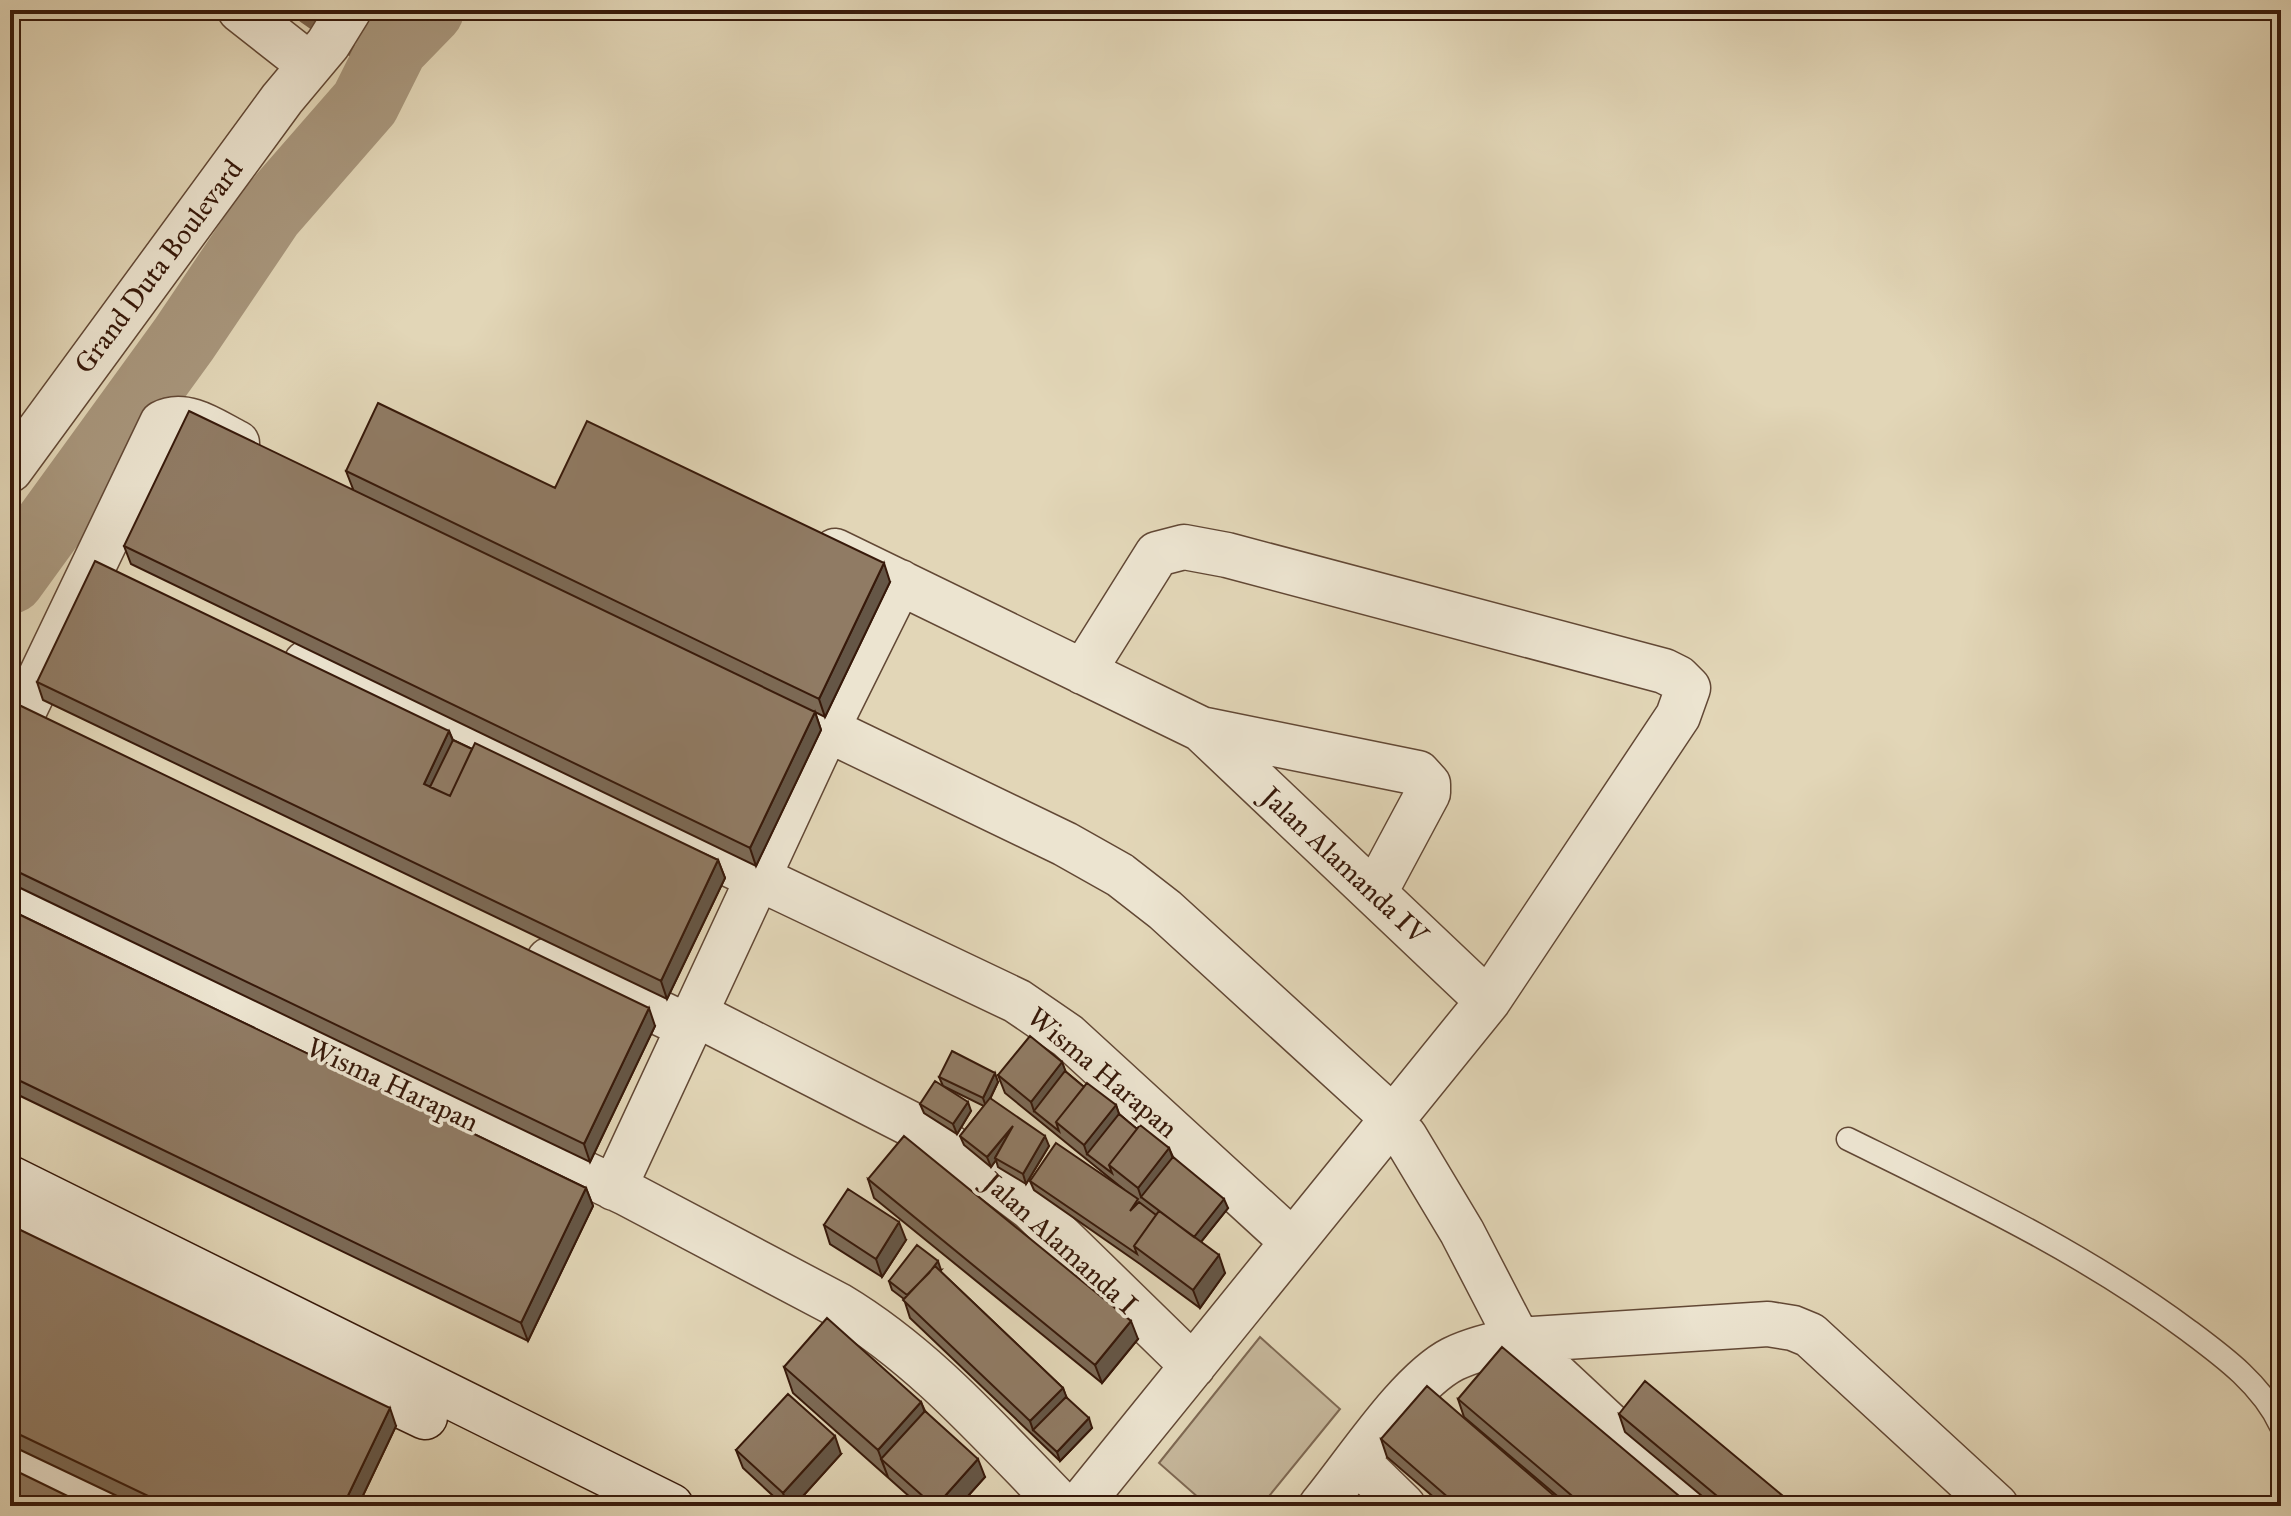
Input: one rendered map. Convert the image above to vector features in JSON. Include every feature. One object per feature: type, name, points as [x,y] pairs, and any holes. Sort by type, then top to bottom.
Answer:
[{"type":"street","name":"Grand Duta Boulevard","points":[[10,470],[334,33],[240,10]]},
{"type":"street","points":[[29,726],[93,562],[159,427],[167,420],[190,420],[275,461]]},
{"type":"street","points":[[801,534],[1201,729],[1408,769],[1425,777],[1428,793],[1375,892]]},
{"type":"street","points":[[1079,1506],[1293,1242],[1399,1128],[1488,1001],[1678,716],[1688,688],[1678,678],[1317,579],[1184,547],[1157,554],[1083,672]]},
{"type":"street","points":[[93,562],[135,582]]},
{"type":"street","points":[[620,1191],[766,880],[910,587]]},
{"type":"street","name":"Wisma Harapan","points":[[277,649],[766,880],[1030,1009],[1068,1036],[1293,1242]]},
{"type":"street","points":[[729,678],[1065,844],[1120,875],[1165,910],[1399,1128],[1462,1232],[1518,1340],[1696,1506]]},
{"type":"street","name":"Jalan Alamanda IV","points":[[1201,729],[1488,1001]]},
{"type":"street","name":"Wisma Harapan","points":[[10,904],[620,1191],[872,1325],[935,1376],[1062,1506]]},
{"type":"street","points":[[514,944],[698,1024]]},
{"type":"street","name":"Jalan Alamanda I","points":[[698,1024],[938,1138],[1031,1208],[1193,1366]]},
{"type":"street","points":[[10,1178],[671,1506]]},
{"type":"street","points":[[10,1219],[607,1506]]},
{"type":"street","points":[[1321,1506],[1425,1379],[1451,1360],[1484,1346],[1518,1340],[1768,1324],[1793,1328],[1810,1335],[1996,1506]]},
{"type":"street","points":[[10,1462],[98,1506]]},
{"type":"street","points":[[1358,1462],[1403,1506]]},
{"type":"lane","points":[[1848,1139],[2021,1225],[2133,1290],[2213,1348],[2252,1383],[2272,1406],[2281,1426]]},
{"type":"shaded area","points":[[386,10],[451,10],[426,38]]},
{"type":"shaded area","points":[[1260,1337],[1340,1409],[1261,1506],[1208,1506],[1159,1463]]},
{"type":"building","points":[[378,403],[555,488],[587,421],[884,563],[819,699],[346,471]]},
{"type":"building","points":[[189,411],[815,712],[750,848],[124,546]]},
{"type":"building","points":[[95,561],[449,731],[424,784],[450,796],[475,743],[718,860],[661,981],[37,682]]},
{"type":"building","points":[[19,705],[649,1008],[584,1144],[10,868],[10,724]]},
{"type":"building","points":[[453,740],[472,749],[450,796],[430,787]]},
{"type":"building","points":[[10,910],[586,1188],[521,1323],[10,1076]]},
{"type":"building","points":[[1030,1036],[1062,1062],[1031,1102],[998,1075]]},
{"type":"building","points":[[952,1051],[995,1073],[983,1098],[939,1077]]},
{"type":"building","points":[[1065,1071],[1084,1087],[1056,1122],[1059,1131],[1034,1111]]},
{"type":"building","points":[[935,1081],[968,1102],[953,1124],[920,1104]]},
{"type":"building","points":[[1087,1083],[1116,1105],[1084,1145],[1056,1122]]},
{"type":"building","points":[[990,1098],[1045,1136],[1023,1174],[995,1158],[1013,1126],[987,1157],[960,1136]]},
{"type":"building","points":[[1119,1114],[1137,1129],[1109,1165],[1112,1173],[1087,1154]]},
{"type":"building","points":[[1140,1125],[1169,1148],[1138,1188],[1109,1165]]},
{"type":"building","points":[[904,1136],[1131,1321],[1095,1365],[868,1179]]},
{"type":"building","points":[[1056,1143],[1138,1199],[1130,1211],[1139,1202],[1156,1215],[1134,1246],[1137,1254],[1030,1181]]},
{"type":"building","points":[[1173,1157],[1224,1199],[1194,1237],[1141,1197]]},
{"type":"building","points":[[848,1189],[899,1222],[876,1259],[824,1225]]},
{"type":"building","points":[[1159,1211],[1219,1255],[1193,1290],[1134,1246]]},
{"type":"building","points":[[10,1225],[390,1408],[343,1506],[169,1506],[10,1430]]},
{"type":"building","points":[[917,1245],[938,1261],[907,1295],[889,1281]]},
{"type":"building","points":[[935,1266],[1063,1388],[1030,1421],[903,1300]]},
{"type":"building","points":[[827,1318],[921,1402],[878,1450],[784,1367]]},
{"type":"building","points":[[1502,1347],[1691,1506],[1584,1506],[1458,1399]]},
{"type":"building","points":[[1645,1381],[1795,1506],[1729,1506],[1619,1414]]},
{"type":"building","points":[[1427,1386],[1566,1506],[1458,1506],[1381,1439]]},
{"type":"building","points":[[788,1394],[835,1436],[783,1493],[736,1450]]},
{"type":"building","points":[[1066,1397],[1089,1418],[1057,1452],[1033,1430]]},
{"type":"building","points":[[925,1411],[978,1459],[936,1506],[881,1459]]},
{"type":"building","points":[[10,1468],[88,1506],[10,1506]]},
{"type":"building","points":[[1031,1499],[1037,1506],[1024,1506]]},
{"type":"waterway","points":[[294,10],[381,71]]},
{"type":"waterway","points":[[10,579],[184,339],[269,213],[365,103],[393,47],[429,10]]}]
